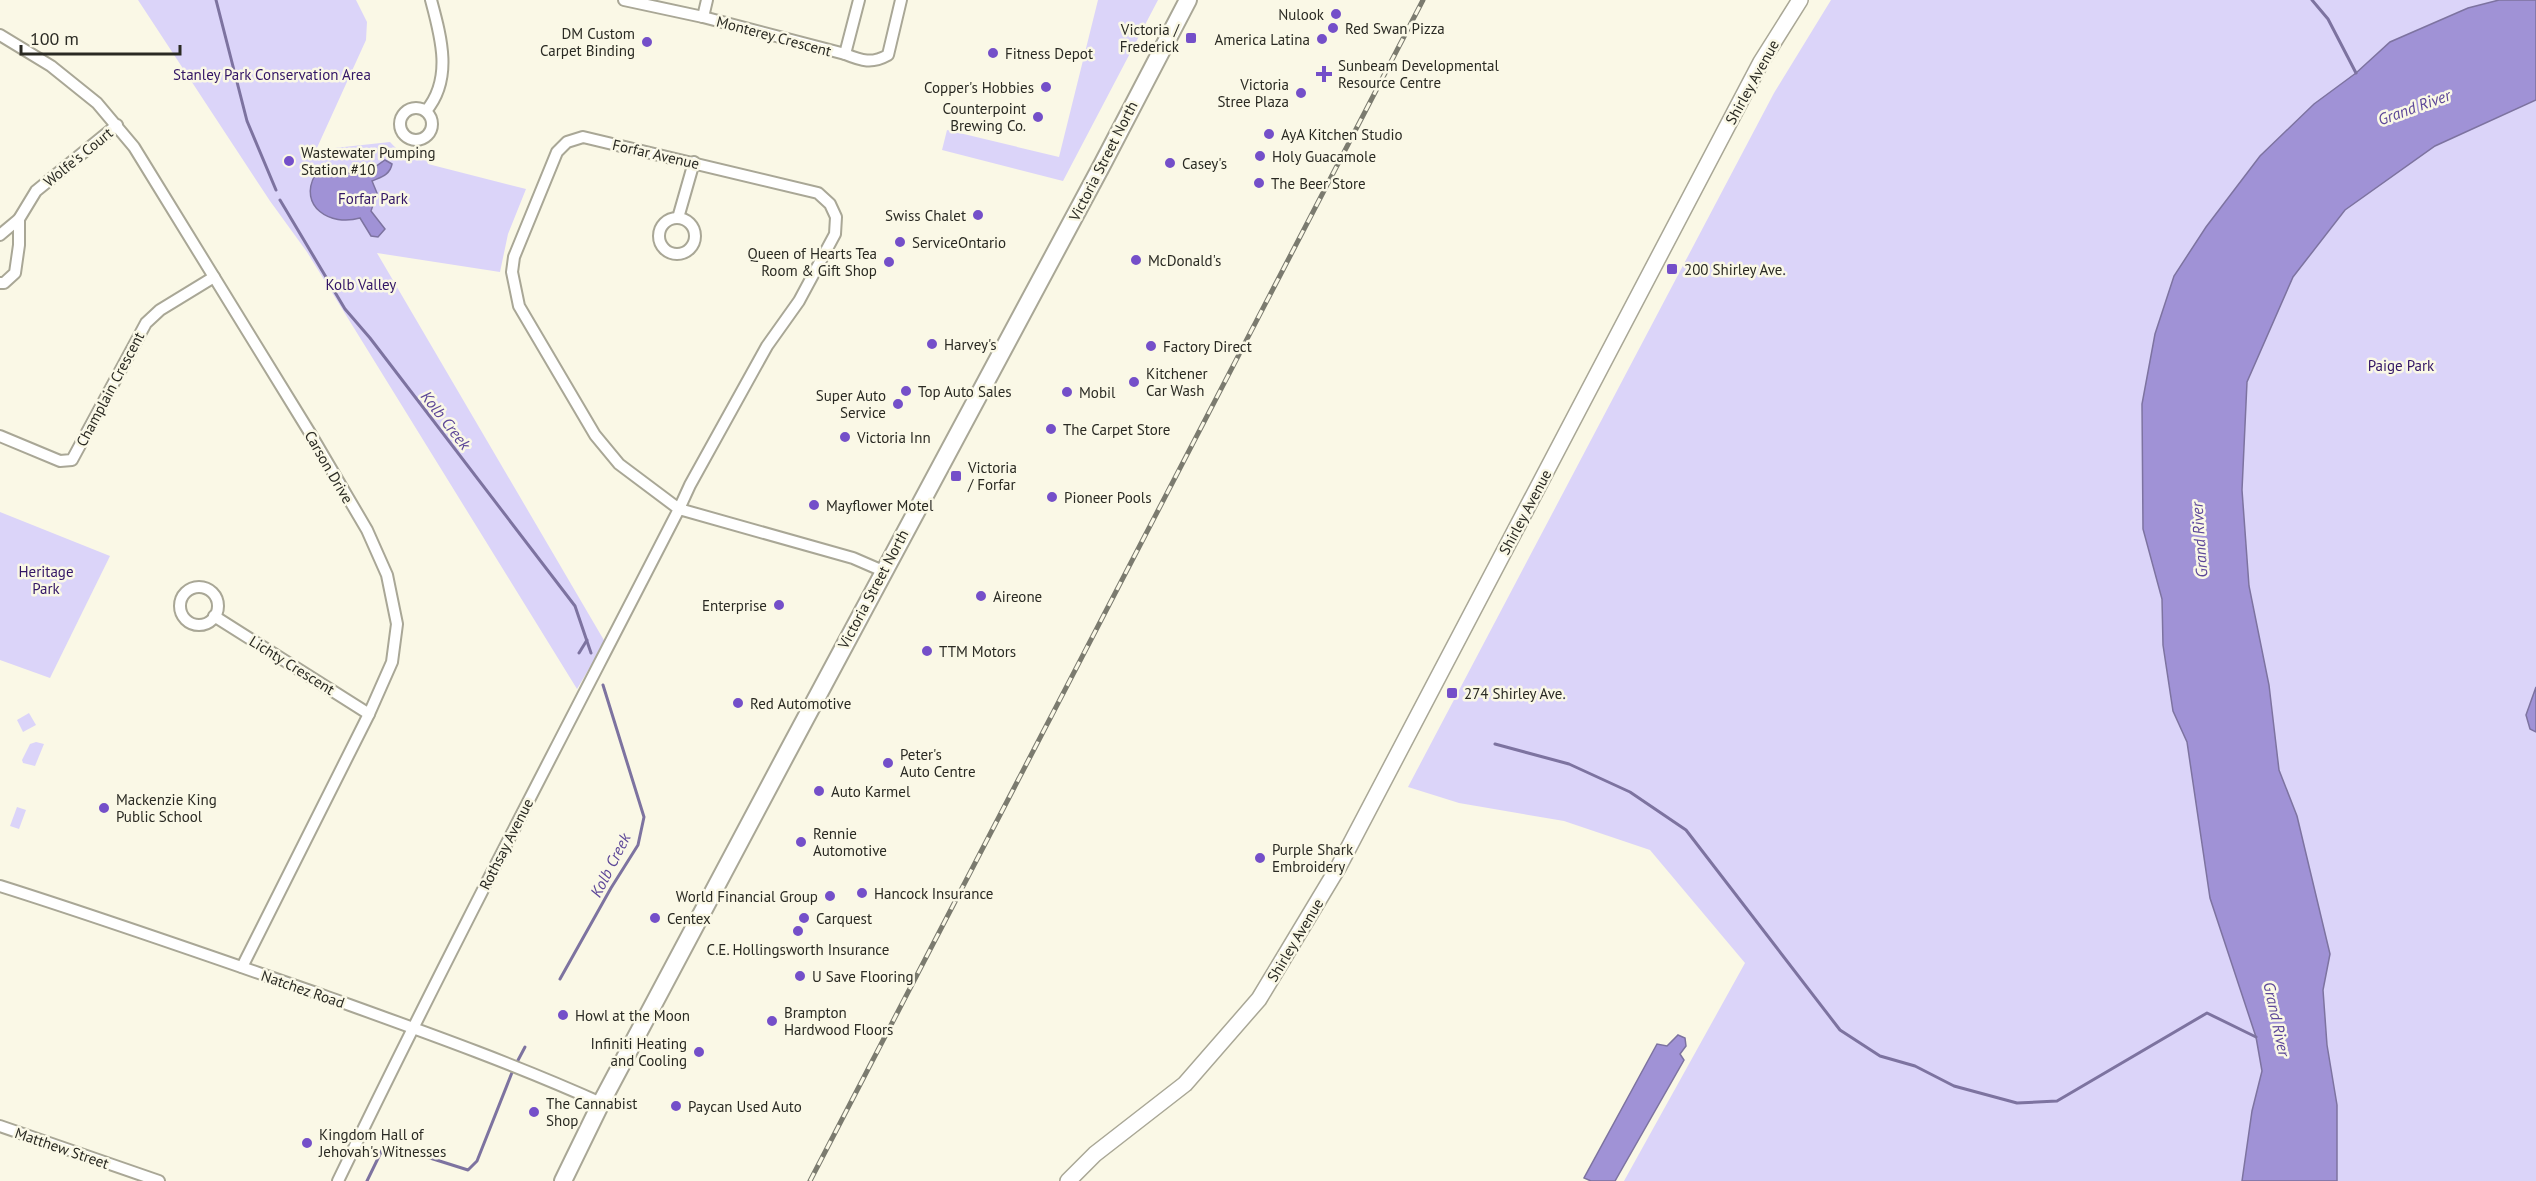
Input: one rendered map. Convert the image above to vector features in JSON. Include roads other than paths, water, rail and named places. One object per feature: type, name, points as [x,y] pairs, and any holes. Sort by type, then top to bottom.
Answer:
[{"type":"main road","name":"Victoria Street North","points":[[563,1181],[601,1103],[883,570],[1097,175],[1188,0]]},
{"type":"main road","name":"Shirley Avenue","points":[[1068,1181],[1095,1154],[1185,1084],[1259,999],[1339,866],[1761,62],[1800,0]]},
{"type":"street","points":[[426,111],[434,102],[441,86],[443,67],[440,34],[431,0]]},
{"type":"street","name":"Monterey Crescent","points":[[624,0],[703,17],[845,54],[864,62],[878,61],[888,54],[901,0]]},
{"type":"street","points":[[703,17],[707,0]]},
{"type":"street","name":"Monterey Crescent","points":[[845,54],[859,0]]},
{"type":"street","name":"Carson Drive","points":[[0,35],[51,66],[97,103],[134,147],[355,511],[387,575],[397,624],[392,662],[369,714],[242,967]]},
{"type":"street","name":"Wolfe's Court","points":[[0,235],[18,219],[36,191],[117,125]]},
{"type":"street","name":"Forfar Avenue","points":[[679,509],[767,346],[799,301],[836,234],[836,218],[830,204],[818,193],[583,136],[567,142],[557,152],[514,257],[512,272],[519,306],[595,435],[619,464],[679,509],[853,558],[883,570]]},
{"type":"street","points":[[678,218],[694,162]]},
{"type":"street","points":[[0,283],[4,283],[15,273],[19,245],[18,219]]},
{"type":"street","name":"Champlain Crescent","points":[[0,436],[60,461],[72,460],[146,323],[160,310],[214,277]]},
{"type":"street","name":"Rothsay Avenue","points":[[338,1181],[412,1027],[679,509]]},
{"type":"street","name":"Lichty Crescent","points":[[214,616],[369,714]]},
{"type":"street","name":"Natchez Road","points":[[0,886],[412,1027],[601,1103]]},
{"type":"street","name":"Matthew Street","points":[[0,1126],[145,1179],[159,1181]]},
{"type":"water","name":"Grand River","points":[[2499,0],[2536,0],[2536,100],[2435,146],[2345,210],[2293,277],[2247,382],[2242,490],[2249,586],[2269,685],[2279,770],[2297,816],[2330,954],[2323,990],[2327,1045],[2337,1105],[2337,1181],[2242,1181],[2252,1111],[2262,1071],[2256,1037],[2210,898],[2187,742],[2173,711],[2163,645],[2162,599],[2143,529],[2142,404],[2155,334],[2174,276],[2206,227],[2260,156],[2314,104],[2356,73],[2390,42],[2468,8]]},
{"type":"water","points":[[385,160],[392,164],[389,171],[372,181],[377,193],[371,211],[385,229],[378,237],[371,236],[360,218],[349,220],[328,217],[314,205],[311,186],[315,175],[323,172],[365,174]]},
{"type":"water","points":[[2536,687],[2536,732],[2530,729],[2526,715]]},
{"type":"water","points":[[1678,1035],[1685,1038],[1686,1046],[1680,1054],[1684,1060],[1615,1181],[1591,1181],[1584,1178],[1657,1044],[1667,1046]]},
{"type":"waterway","name":"Kolb Creek","points":[[216,0],[247,121],[276,190]]},
{"type":"waterway","points":[[2312,0],[2328,19],[2356,73]]},
{"type":"waterway","name":"Kolb Creek","points":[[280,200],[345,309],[370,338],[575,606],[591,653]]},
{"type":"waterway","points":[[579,653],[587,640]]},
{"type":"waterway","name":"Kolb Creek","points":[[560,979],[638,845],[644,817],[603,685]]},
{"type":"waterway","points":[[1495,744],[1569,764],[1630,792],[1686,830],[1840,1030],[1880,1056],[1915,1066],[1954,1086],[2017,1103],[2057,1101],[2207,1013],[2256,1037]]},
{"type":"waterway","name":"Kolb Creek","points":[[516,1064],[525,1047]]},
{"type":"waterway","name":"Kolb Creek","points":[[367,1181],[384,1146],[468,1170],[477,1161],[513,1070]]},
{"type":"railway","points":[[810,1181],[1423,0]]},
{"type":"place","name":"Nulook","points":[[1336,14]]},
{"type":"place","name":"Red Swan Pizza","points":[[1333,28]]},
{"type":"place","name":"Victoria / Frederick","points":[[1191,38]]},
{"type":"place","name":"America Latina","points":[[1322,39]]},
{"type":"place","name":"DM Custom Carpet Binding","points":[[647,42]]},
{"type":"place","name":"Fitness Depot","points":[[993,53]]},
{"type":"place","name":"Sunbeam Developmental Resource Centre","points":[[1324,74]]},
{"type":"place","name":"Copper's Hobbies","points":[[1046,87]]},
{"type":"place","name":"Victoria Stree Plaza","points":[[1301,93]]},
{"type":"place","name":"Counterpoint Brewing Co.","points":[[1038,117]]},
{"type":"place","name":"AyA Kitchen Studio","points":[[1269,134]]},
{"type":"place","name":"Holy Guacamole","points":[[1260,156]]},
{"type":"place","name":"Wastewater Pumping Station #10","points":[[289,161]]},
{"type":"place","name":"Casey's","points":[[1170,163]]},
{"type":"place","name":"The Beer Store","points":[[1259,183]]},
{"type":"place","name":"Swiss Chalet","points":[[978,215]]},
{"type":"place","name":"ServiceOntario","points":[[900,242]]},
{"type":"place","name":"McDonald's","points":[[1136,260]]},
{"type":"place","name":"Queen of Hearts Tea Room & Gift Shop","points":[[889,262]]},
{"type":"place","name":"200 Shirley Ave.","points":[[1672,269]]},
{"type":"place","name":"Harvey's","points":[[932,344]]},
{"type":"place","name":"Factory Direct","points":[[1151,346]]},
{"type":"place","name":"Kitchener Car Wash","points":[[1134,382]]},
{"type":"place","name":"Top Auto Sales","points":[[906,391]]},
{"type":"place","name":"Mobil","points":[[1067,392]]},
{"type":"place","name":"Super Auto Service","points":[[898,404]]},
{"type":"place","name":"The Carpet Store","points":[[1051,429]]},
{"type":"place","name":"Victoria Inn","points":[[845,437]]},
{"type":"place","name":"Victoria / Forfar","points":[[956,476]]},
{"type":"place","name":"Pioneer Pools","points":[[1052,497]]},
{"type":"place","name":"Mayflower Motel","points":[[814,505]]},
{"type":"place","name":"Aireone","points":[[981,596]]},
{"type":"place","name":"Enterprise","points":[[779,605]]},
{"type":"place","name":"TTM Motors","points":[[927,651]]},
{"type":"place","name":"274 Shirley Ave.","points":[[1452,693]]},
{"type":"place","name":"Red Automotive","points":[[738,703]]},
{"type":"place","name":"Peter's Auto Centre","points":[[888,763]]},
{"type":"place","name":"Auto Karmel","points":[[819,791]]},
{"type":"place","name":"Mackenzie King Public School","points":[[104,808]]},
{"type":"place","name":"Rennie Automotive","points":[[801,842]]},
{"type":"place","name":"Purple Shark Embroidery","points":[[1260,858]]},
{"type":"place","name":"Hancock Insurance","points":[[862,893]]},
{"type":"place","name":"World Financial Group","points":[[830,896]]},
{"type":"place","name":"Centex","points":[[655,918]]},
{"type":"place","name":"Carquest","points":[[804,918]]},
{"type":"place","name":"C.E. Hollingsworth Insurance","points":[[798,931]]},
{"type":"place","name":"U Save Flooring","points":[[800,976]]},
{"type":"place","name":"Howl at the Moon","points":[[563,1015]]},
{"type":"place","name":"Brampton Hardwood Floors","points":[[772,1021]]},
{"type":"place","name":"Infiniti Heating and Cooling","points":[[699,1052]]},
{"type":"place","name":"Paycan Used Auto","points":[[676,1106]]},
{"type":"place","name":"The Cannabist Shop","points":[[534,1112]]},
{"type":"place","name":"Kingdom Hall of Jehovah's Witnesses","points":[[307,1143]]},
{"type":"park label","name":"Stanley Park Conservation Area","points":[[272,74]]},
{"type":"park label","name":"Forfar Park","points":[[373,198]]},
{"type":"park label","name":"Kolb Valley","points":[[361,284]]},
{"type":"park label","name":"Paige Park","points":[[2401,365]]},
{"type":"park label","name":"Heritage Park","points":[[46,580]]}]
